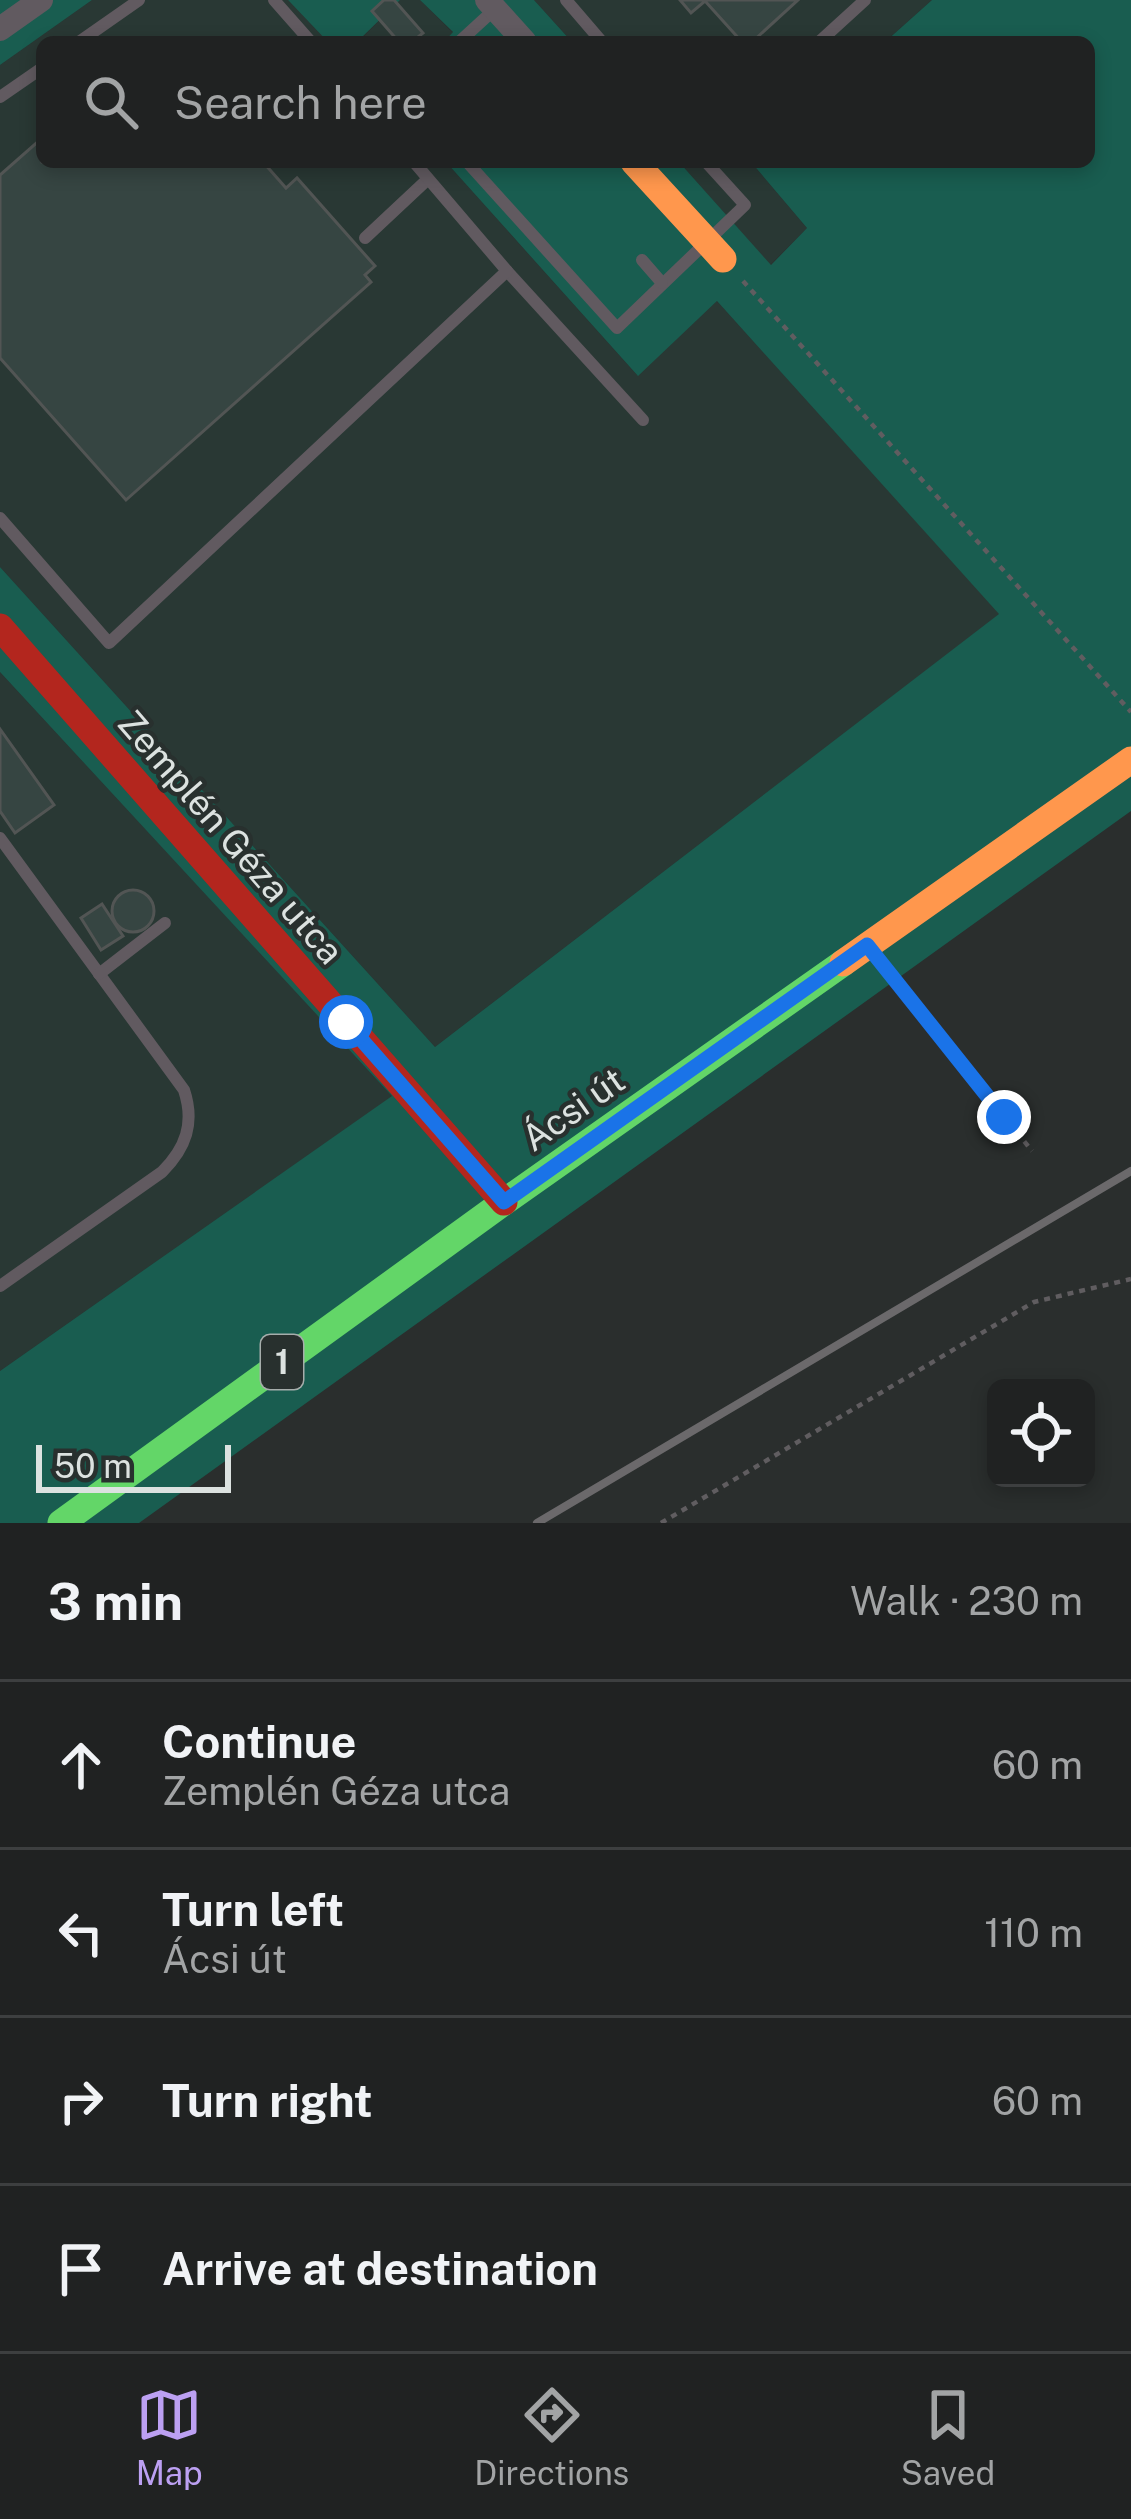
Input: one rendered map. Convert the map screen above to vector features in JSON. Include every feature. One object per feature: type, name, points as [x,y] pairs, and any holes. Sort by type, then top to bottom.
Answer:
[{"type":"main road","points":[[640,168],[715,250]]},
{"type":"main road","name":"Zemplén Géza utca","points":[[0,627],[504,1202]]},
{"type":"main road","name":"Ácsi út","points":[[62,1523],[504,1202],[1131,760]]},
{"type":"street","points":[[0,29],[41,0]]},
{"type":"street","points":[[491,5],[519,36]]},
{"type":"lane","points":[[88,36],[140,0]]},
{"type":"lane","points":[[274,0],[306,36]]},
{"type":"lane","points":[[566,0],[597,36]]},
{"type":"lane","points":[[826,36],[865,0]]},
{"type":"lane","points":[[464,36],[491,5]]},
{"type":"lane","points":[[0,97],[36,72]]},
{"type":"lane","points":[[419,168],[643,420]]},
{"type":"lane","points":[[472,168],[617,328],[662,283],[715,250],[746,205],[712,168]]},
{"type":"lane","points":[[365,238],[428,179]]},
{"type":"lane","points":[[641,260],[662,283]]},
{"type":"lane","points":[[0,518],[109,643],[507,272]]},
{"type":"lane","points":[[0,838],[184,1090],[191,1118],[188,1135],[161,1172],[0,1286]]},
{"type":"lane","points":[[99,974],[165,923]]},
{"type":"path","points":[[715,250],[1131,712]]},
{"type":"path","points":[[867,945],[1032,1151]]},
{"type":"path","points":[[661,1523],[1034,1302],[1131,1279]]},
{"type":"shaded area","points":[[92,0],[288,0],[322,36],[41,36]]},
{"type":"shaded area","points":[[400,0],[420,0],[453,33],[450,36],[364,36]]},
{"type":"shaded area","points":[[534,0],[932,0],[892,36],[567,36]]},
{"type":"shaded area","points":[[36,40],[36,168],[451,168],[637,375],[717,301],[1000,614],[435,1047],[0,567],[0,65]]},
{"type":"shaded area","points":[[684,168],[756,168],[807,228],[770,265]]},
{"type":"shaded area","points":[[0,672],[393,1096],[0,1371]]},
{"type":"green space","points":[[0,0],[92,0],[36,36],[0,65]]},
{"type":"green space","points":[[288,0],[400,0],[363,36],[322,36]]},
{"type":"green space","points":[[420,0],[534,0],[567,36],[449,36],[453,32]]},
{"type":"green space","points":[[932,0],[1131,0],[1131,811],[139,1523],[0,1523],[0,1371],[392,1096],[0,672],[0,567],[435,1047],[999,614],[717,301],[638,376],[451,168],[684,168],[771,265],[807,228],[756,168],[1095,168],[1095,36],[892,36]]},
{"type":"building","points":[[384,0],[394,0],[423,33],[394,36],[372,11]]},
{"type":"building","points":[[680,0],[798,0],[759,36],[737,36],[705,1],[691,13]]},
{"type":"building","points":[[36,143],[36,168],[268,168],[286,188],[297,178],[375,266],[365,275],[371,282],[126,500],[0,358],[0,175]]},
{"type":"building","points":[[0,729],[54,805],[15,833],[0,811]]},
{"type":"building","points":[[133,890],[148,896],[154,911],[148,926],[133,932],[118,926],[112,911],[118,896]]},
{"type":"building","points":[[102,904],[123,936],[101,950],[81,918]]},
{"type":"railway","points":[[537,1523],[1131,1171]]},
{"type":"traffic: fast","points":[[61,1523],[843,963]]},
{"type":"traffic: slow","points":[[640,168],[723,259]]},
{"type":"traffic: slow","points":[[843,963],[1131,760]]},
{"type":"traffic: jam","points":[[0,627],[504,1202]]},
{"type":"route","points":[[346,1022],[504,1202],[867,945],[1004,1117]]}]
